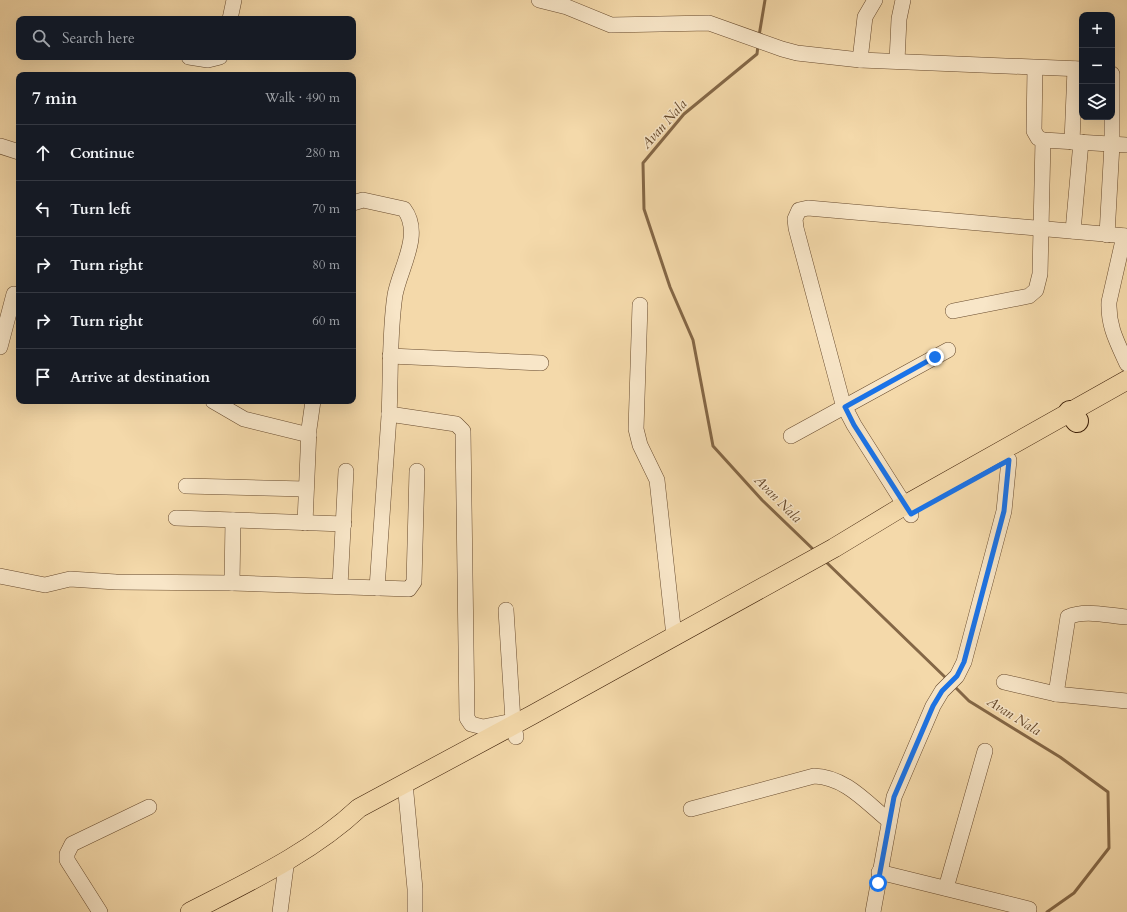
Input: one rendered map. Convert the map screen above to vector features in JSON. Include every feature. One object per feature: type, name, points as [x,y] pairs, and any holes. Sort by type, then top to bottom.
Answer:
[{"type":"main road","points":[[908,510],[1009,460],[1127,380]]},
{"type":"main road","points":[[514,728],[836,551],[1073,417],[1127,393]]},
{"type":"main road","points":[[200,910],[287,859],[344,822],[367,816],[406,789],[674,636],[789,577]]},
{"type":"street","points":[[231,16],[234,0]]},
{"type":"street","points":[[539,0],[567,7],[611,25],[709,23],[789,52],[860,60],[1079,69],[1074,231]]},
{"type":"street","points":[[860,60],[865,17],[875,0]]},
{"type":"street","points":[[897,61],[899,19],[903,0]]},
{"type":"street","points":[[1034,68],[1034,131],[1038,138],[1043,140],[1120,144]]},
{"type":"street","points":[[1107,235],[1120,144],[1113,84]]},
{"type":"street","points":[[953,311],[1029,296],[1036,290],[1040,274],[1043,140]]},
{"type":"street","points":[[0,146],[16,151]]},
{"type":"street","points":[[356,202],[363,200],[404,209],[410,217],[412,226],[411,238],[395,295],[390,356],[389,414],[377,588]]},
{"type":"street","points":[[908,510],[854,425],[845,407],[796,228],[795,219],[799,210],[808,208],[1125,236],[1109,302],[1108,313],[1109,322],[1127,364]]},
{"type":"street","points":[[0,347],[14,294]]},
{"type":"street","points":[[640,305],[636,429],[640,446],[658,480],[674,636]]},
{"type":"street","points":[[791,436],[948,350]]},
{"type":"street","points":[[390,356],[541,363]]},
{"type":"street","points":[[219,404],[244,419],[309,435]]},
{"type":"street","points":[[305,523],[309,435],[313,404]]},
{"type":"street","points":[[389,414],[456,424],[464,431],[467,718],[471,724],[483,727],[514,728],[506,610]]},
{"type":"street","points":[[873,912],[888,820],[894,797],[933,706],[942,691],[957,676],[964,662],[1004,511],[1009,460]]},
{"type":"street","points":[[340,586],[346,471]]},
{"type":"street","points":[[0,576],[45,586],[70,578],[116,582],[232,583],[410,589],[414,582],[417,471]]},
{"type":"street","points":[[186,486],[306,489]]},
{"type":"street","points":[[176,518],[344,524]]},
{"type":"street","points":[[232,583],[233,520]]},
{"type":"street","points":[[1056,694],[1068,617],[1074,614],[1082,614],[1127,617]]},
{"type":"street","points":[[1004,682],[1056,694],[1127,701]]},
{"type":"street","points":[[946,888],[985,751]]},
{"type":"street","points":[[691,809],[814,776],[825,776],[842,783],[888,820]]},
{"type":"street","points":[[406,789],[416,889],[416,912]]},
{"type":"street","points":[[100,912],[67,860],[69,849],[72,844],[149,807]]},
{"type":"street","points":[[280,912],[287,859]]},
{"type":"street","points":[[879,872],[1029,909]]},
{"type":"waterway","name":"Avan Nala","points":[[759,36],[765,0]]},
{"type":"waterway","name":"Avan Nala","points":[[758,45],[757,54],[684,114],[643,163],[644,209],[670,287],[693,340],[713,446],[762,500],[816,552]]},
{"type":"waterway","name":"Avan Nala","points":[[824,560],[948,680]]},
{"type":"waterway","name":"Avan Nala","points":[[953,685],[969,701],[1060,757],[1108,792],[1109,848],[1074,893],[1047,912]]},
{"type":"route","points":[[878,883],[894,797],[933,706],[942,691],[962,669],[1004,511],[1009,460],[911,514],[854,425],[845,407],[935,357]]}]
